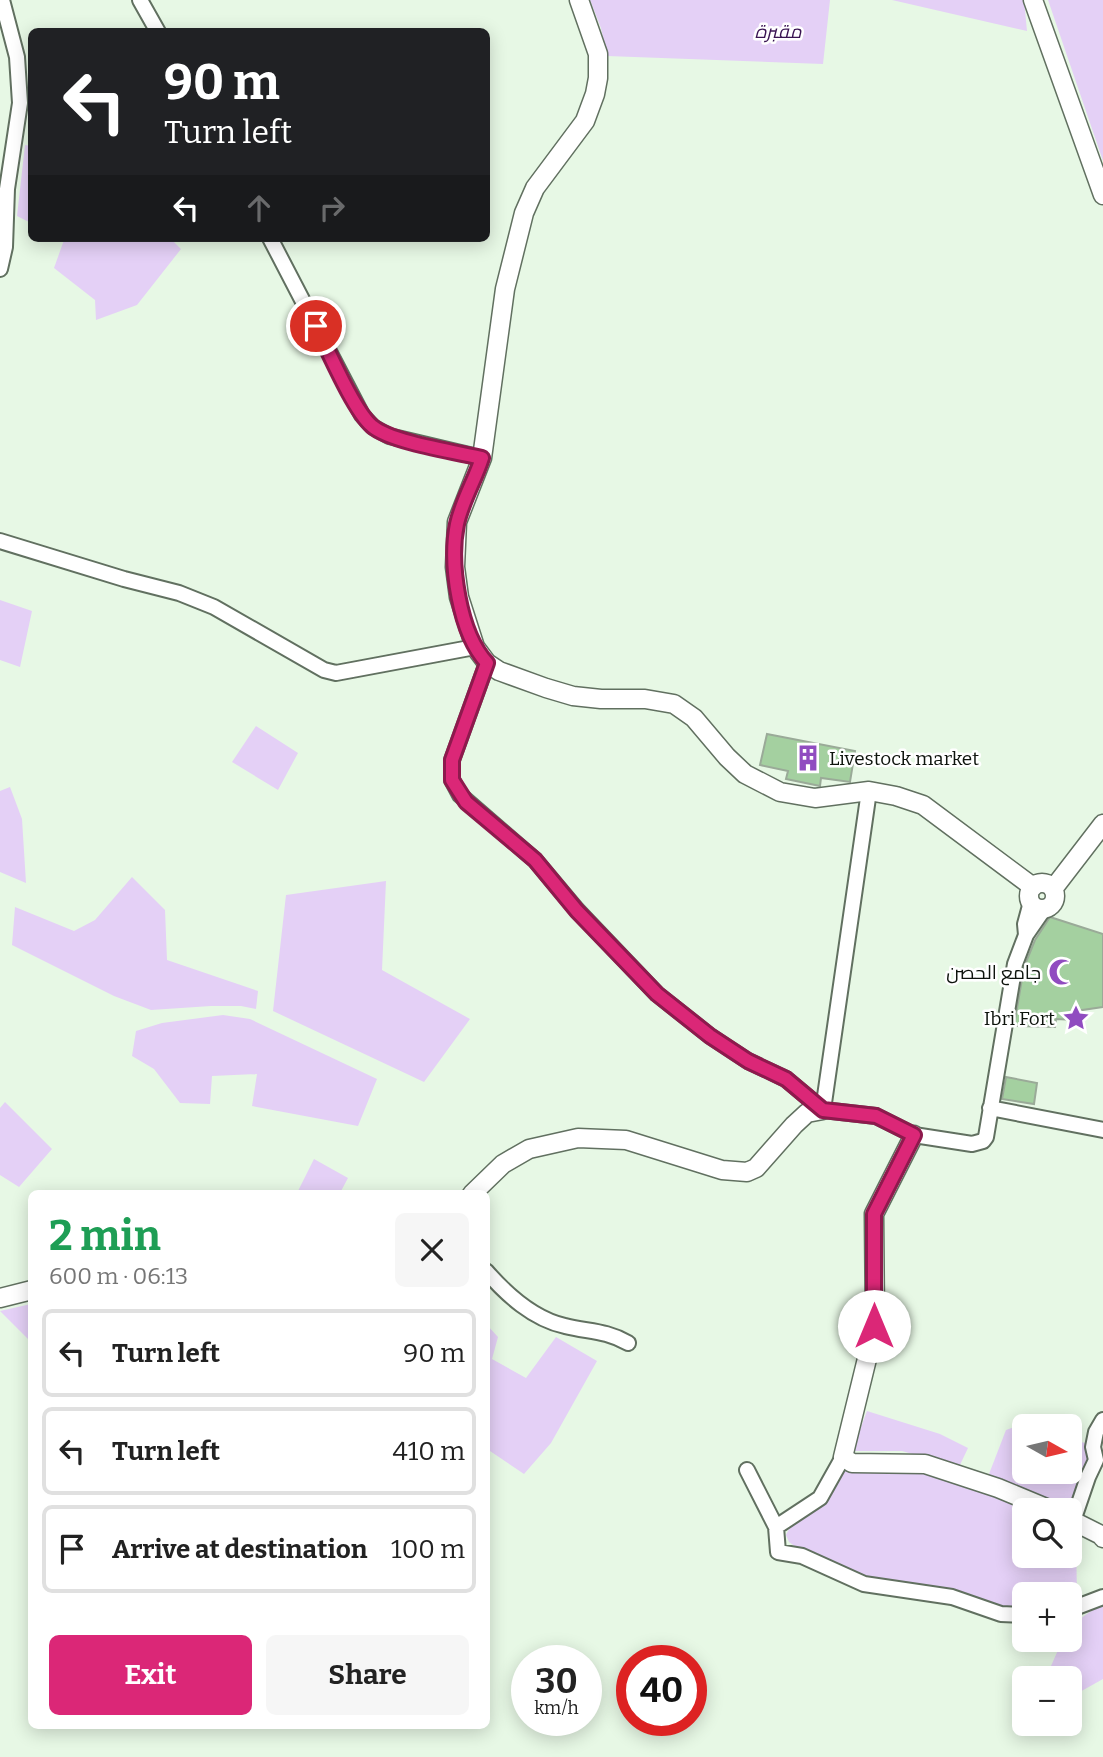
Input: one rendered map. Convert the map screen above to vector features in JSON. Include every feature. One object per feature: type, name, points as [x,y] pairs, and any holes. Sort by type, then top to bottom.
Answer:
[{"type":"street","points":[[0,269],[5,247],[7,189],[20,103],[17,57],[2,0]]},
{"type":"street","points":[[140,0],[156,28]]},
{"type":"street","points":[[579,0],[598,54],[595,94],[585,121],[535,188],[524,213],[505,289],[482,458],[457,522],[454,545],[459,597],[475,648],[487,663],[511,676],[573,696],[660,700],[674,704],[694,718],[745,774],[780,792],[815,798],[870,791],[923,806],[1036,900],[1053,904],[1053,889],[1103,824]]},
{"type":"street","points":[[1033,0],[1103,195]]},
{"type":"street","points":[[272,242],[362,415],[373,427],[390,436],[482,458]]},
{"type":"street","points":[[0,541],[178,593],[214,607],[324,670],[336,673],[475,648]]},
{"type":"street","points":[[487,663],[452,760],[452,780],[460,795],[535,860],[577,911],[657,994],[748,1061],[786,1079],[823,1110]]},
{"type":"street","points":[[823,1110],[870,791]]},
{"type":"street","points":[[476,1190],[503,1164],[529,1149],[579,1138],[626,1140],[722,1170],[747,1172],[757,1168],[807,1114],[823,1110],[876,1116],[914,1135],[979,1144],[986,1137],[1012,980],[1036,900]]},
{"type":"street","points":[[990,1108],[1103,1130]]},
{"type":"street","points":[[776,1527],[820,1498],[843,1457],[874,1326],[874,1214],[914,1135]]},
{"type":"street","points":[[490,1275],[513,1298],[542,1318],[563,1326],[605,1332],[628,1343]]},
{"type":"street","points":[[0,1298],[28,1291]]},
{"type":"street","points":[[1080,1498],[1096,1460],[1093,1447],[1096,1432],[1103,1420]]},
{"type":"street","points":[[843,1457],[852,1463],[925,1464],[1022,1498]]},
{"type":"street","points":[[747,1470],[776,1527],[778,1552],[802,1556],[864,1584],[952,1597],[1001,1614],[1012,1614]]},
{"type":"street","points":[[1082,1526],[1103,1538]]},
{"type":"street","points":[[1082,1605],[1103,1597]]},
{"type":"green space","name":"مقبرة","points":[[590,0],[830,0],[823,64],[607,56],[601,28]]},
{"type":"green space","points":[[892,0],[1024,0],[1027,31]]},
{"type":"green space","points":[[1048,0],[1103,0],[1103,161]]},
{"type":"green space","points":[[25,145],[28,146],[28,222],[17,216]]},
{"type":"green space","points":[[63,242],[174,242],[181,249],[137,305],[96,320],[95,300],[54,268]]},
{"type":"green space","points":[[0,600],[32,611],[20,667],[0,660]]},
{"type":"green space","points":[[256,726],[298,753],[278,790],[232,762]]},
{"type":"green space","points":[[10,787],[22,819],[26,883],[0,872],[0,791]]},
{"type":"green space","points":[[132,877],[165,910],[167,960],[258,991],[256,1009],[211,1006],[151,1010],[114,996],[12,945],[15,907],[74,931],[95,920]]},
{"type":"green space","points":[[386,881],[382,970],[470,1019],[424,1082],[273,1011],[286,895]]},
{"type":"green space","points":[[223,1015],[250,1019],[377,1079],[358,1126],[252,1106],[257,1074],[212,1076],[210,1104],[180,1103],[154,1069],[132,1056],[136,1031],[162,1023]]},
{"type":"green space","points":[[5,1102],[52,1149],[19,1187],[0,1175],[0,1108]]},
{"type":"green space","points":[[314,1159],[348,1178],[342,1190],[298,1190]]},
{"type":"green space","points":[[28,1305],[28,1339],[0,1311]]},
{"type":"green space","points":[[490,1328],[498,1337],[492,1359],[526,1378],[556,1337],[597,1361],[551,1443],[524,1474],[490,1451]]},
{"type":"green space","points":[[867,1411],[940,1434],[968,1448],[959,1467],[902,1451],[852,1451]]},
{"type":"green space","points":[[1012,1428],[1012,1484],[1080,1484],[1074,1498],[1040,1498],[989,1474],[1006,1430]]},
{"type":"green space","points":[[1082,1442],[1091,1445],[1082,1478]]},
{"type":"green space","points":[[921,1469],[1012,1502],[1012,1568],[1077,1568],[1077,1582],[1012,1582],[1010,1609],[867,1579],[800,1550],[789,1542],[786,1535],[791,1526],[845,1470]]},
{"type":"green space","points":[[1103,1604],[1103,1679],[1082,1691],[1082,1666],[1051,1666],[1057,1652],[1082,1652],[1082,1618]]},
{"type":"building","name":"Livestock market","points":[[767,734],[855,751],[850,782],[821,778],[820,786],[786,779],[788,771],[760,765]]},
{"type":"building","points":[[1050,917],[1103,934],[1103,1007],[1076,1011],[1075,1020],[1056,1019],[1055,1027],[1014,1026],[1024,967],[1035,940]]},
{"type":"building","points":[[1006,1077],[1037,1083],[1034,1104],[1002,1099]]},
{"type":"place","name":"Livestock market","points":[[808,758]]},
{"type":"place","name":"جامع الحصن","points":[[1062,972]]},
{"type":"place","name":"Ibri Fort","points":[[1076,1018]]},
{"type":"route","points":[[316,326],[362,415],[373,427],[390,436],[482,458],[457,522],[454,545],[459,597],[466,623],[475,648],[487,663],[452,760],[452,780],[460,795],[535,860],[577,911],[657,994],[710,1036],[748,1061],[786,1079],[823,1110],[876,1116],[914,1135],[874,1214],[874,1326]]}]
